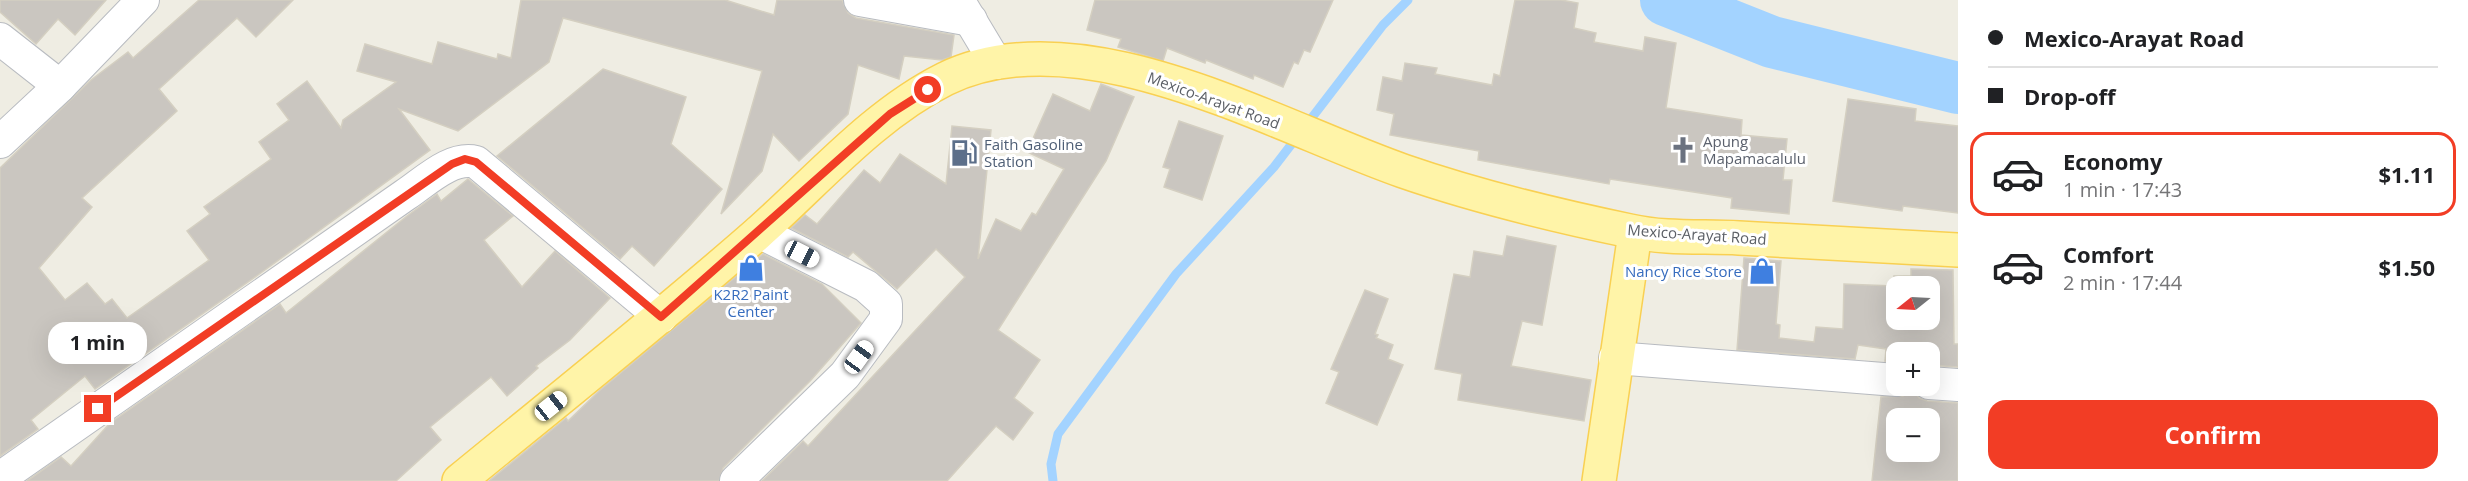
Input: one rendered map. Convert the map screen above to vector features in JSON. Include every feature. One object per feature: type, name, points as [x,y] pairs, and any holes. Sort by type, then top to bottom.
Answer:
[{"type":"main road","name":"Mexico-Arayat Road","points":[[459,481],[661,317],[890,114],[947,78],[996,63],[1049,58],[1090,62],[1155,76],[1264,116],[1342,149],[1479,196],[1540,213],[1635,232],[1958,250]]},
{"type":"main road","points":[[1599,481],[1635,232]]},
{"type":"street","points":[[0,142],[60,86],[143,0]]},
{"type":"street","points":[[860,0],[965,10],[996,63]]},
{"type":"street","points":[[0,39],[60,86]]},
{"type":"street","points":[[0,478],[405,195],[452,164],[465,159],[476,162],[661,317]]},
{"type":"street","points":[[736,481],[845,375],[886,319],[886,304],[866,286],[759,232]]},
{"type":"street","points":[[1615,358],[1886,379]]},
{"type":"street","points":[[1940,383],[1958,385]]},
{"type":"building","points":[[0,0],[106,0],[75,35],[58,19],[36,44],[0,12]]},
{"type":"building","points":[[199,0],[293,0],[256,37],[237,18],[159,89],[177,111],[82,198],[92,207],[39,268],[65,300],[87,283],[105,304],[112,299],[127,318],[209,260],[187,231],[210,214],[204,207],[271,159],[259,142],[289,120],[277,104],[307,81],[341,128],[343,120],[396,82],[357,71],[365,44],[432,64],[438,42],[497,59],[498,54],[511,58],[521,0],[725,0],[774,15],[777,0],[842,0],[848,13],[856,18],[954,35],[951,57],[942,60],[904,56],[899,79],[858,65],[848,114],[799,161],[773,134],[762,171],[721,214],[762,71],[563,18],[549,62],[458,131],[399,109],[430,150],[258,275],[95,389],[85,376],[31,420],[38,429],[0,456],[0,168],[91,80],[128,52],[133,58]]},
{"type":"building","points":[[1095,0],[1333,0],[1310,52],[1304,50],[1298,64],[1294,62],[1283,87],[1254,75],[1253,79],[1206,60],[1205,63],[1167,48],[1163,61],[1118,47],[1121,39],[1087,30]]},
{"type":"building","points":[[1515,0],[1561,0],[1578,3],[1574,28],[1596,33],[1594,42],[1643,51],[1645,37],[1676,43],[1666,108],[1742,120],[1741,135],[1787,139],[1783,180],[1792,180],[1789,214],[1731,208],[1732,198],[1610,179],[1609,184],[1478,160],[1479,151],[1390,135],[1394,114],[1377,110],[1383,77],[1402,81],[1405,63],[1437,68],[1435,74],[1492,85],[1494,74],[1500,76]]},
{"type":"building","points":[[603,69],[686,97],[671,144],[722,189],[654,266],[632,246],[620,259],[497,156]]},
{"type":"building","points":[[1101,84],[1134,97],[1106,161],[998,330],[1040,360],[1014,398],[1033,413],[1013,440],[996,426],[947,481],[762,481],[803,441],[808,446],[965,277],[936,249],[897,289],[853,252],[848,257],[791,228],[805,215],[817,224],[864,170],[880,183],[900,154],[946,184],[952,126],[991,130],[978,259],[996,219],[1021,231],[1032,213],[1036,215],[1064,169],[1027,152],[1053,94],[1090,111]]},
{"type":"building","points":[[1848,99],[1916,109],[1915,121],[1958,126],[1958,213],[1903,206],[1902,211],[1833,201]]},
{"type":"building","points":[[1179,121],[1223,136],[1202,200],[1164,187],[1170,169],[1163,167]]},
{"type":"building","points":[[468,179],[513,216],[484,240],[522,287],[555,251],[610,298],[570,340],[536,366],[538,368],[507,396],[491,377],[430,427],[441,440],[396,481],[27,481],[61,457],[71,466],[110,423],[280,304],[286,313],[407,216],[437,194],[441,201]]},
{"type":"building","points":[[1507,236],[1556,246],[1542,325],[1522,321],[1511,366],[1591,380],[1584,421],[1458,400],[1462,374],[1435,369],[1454,274],[1470,277],[1474,251],[1503,256]]},
{"type":"building","points":[[763,254],[822,284],[861,323],[811,380],[723,468],[719,481],[489,481],[566,418],[568,421],[599,391]]},
{"type":"building","points":[[1744,258],[1781,261],[1776,324],[1780,325],[1779,338],[1814,342],[1816,327],[1843,329],[1844,284],[1886,286],[1886,330],[1940,330],[1940,276],[1911,276],[1911,269],[1953,270],[1954,344],[1958,344],[1958,367],[1940,366],[1940,342],[1886,342],[1886,349],[1858,345],[1855,359],[1737,350]]},
{"type":"building","points":[[1365,290],[1388,299],[1375,334],[1378,335],[1376,338],[1393,345],[1388,359],[1403,365],[1377,425],[1326,403],[1339,372],[1331,369]]},
{"type":"building","points":[[1918,396],[1927,401],[1958,403],[1958,481],[1872,481],[1881,397]]},
{"type":"waterway","points":[[1053,481],[1051,464],[1058,434],[1176,274],[1274,167],[1383,25],[1408,0]]},
{"type":"waterway","points":[[1666,0],[1772,42],[1958,88]]},
{"type":"place","name":"Apung Mapamacalulu","points":[[1683,150]]},
{"type":"place","name":"Faith Gasoline Station","points":[[964,153]]},
{"type":"place","name":"K2R2 Paint Center","points":[[751,268]]},
{"type":"place","name":"Nancy Rice Store","points":[[1762,271]]},
{"type":"route","points":[[98,409],[310,264],[405,195],[452,164],[465,159],[476,162],[661,317],[890,114],[928,90]]}]
